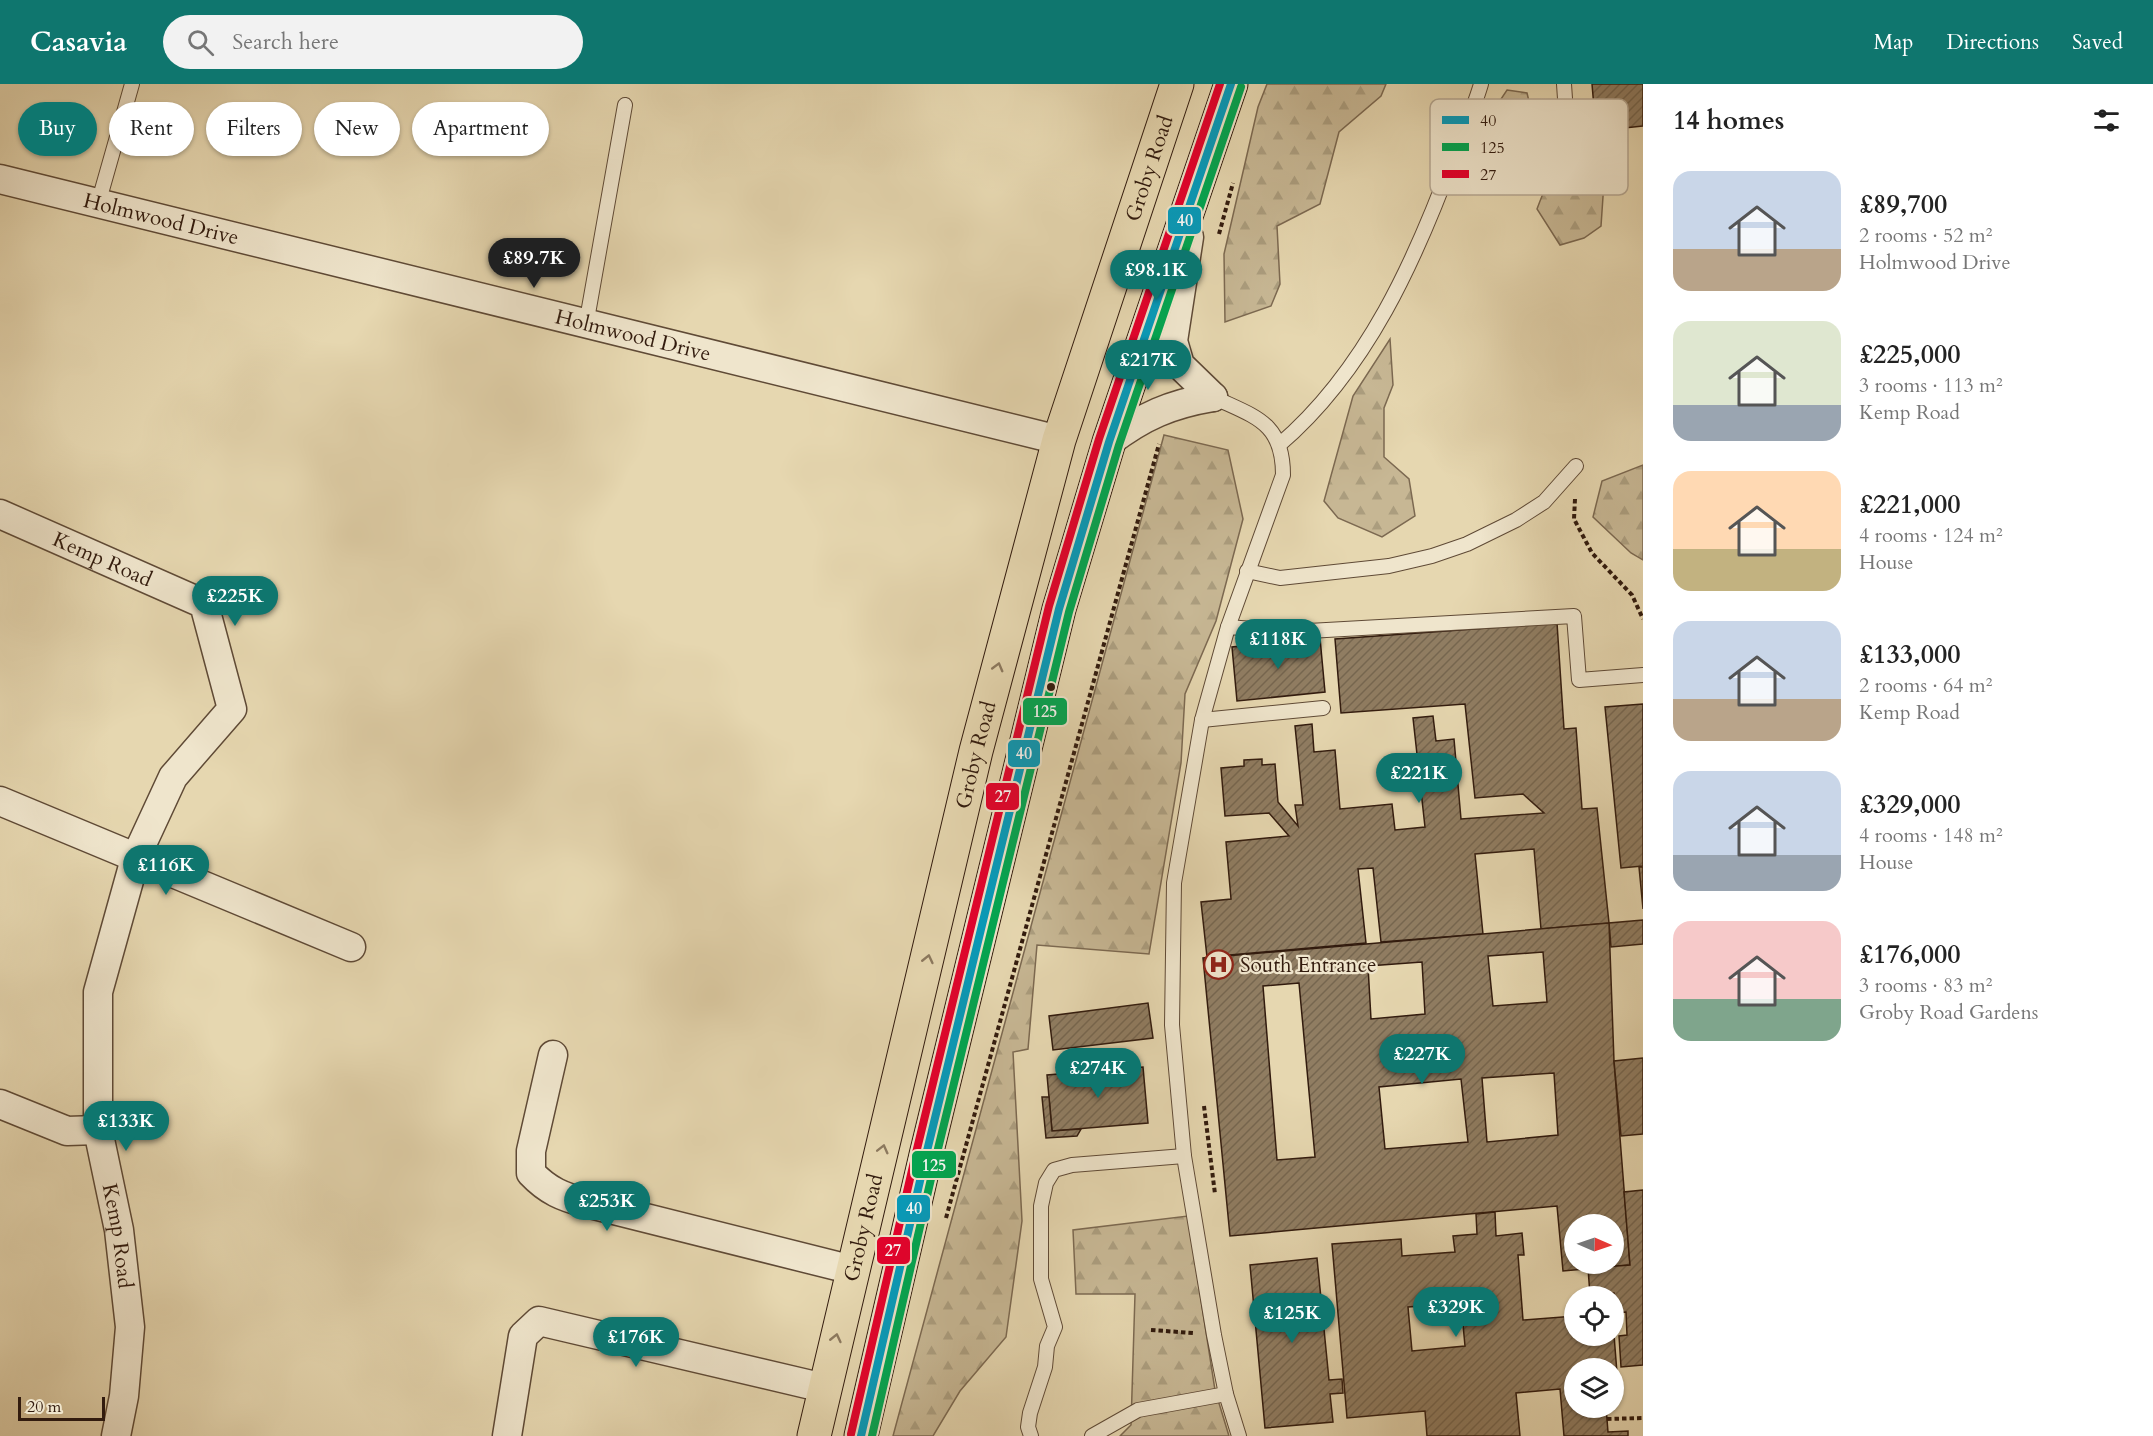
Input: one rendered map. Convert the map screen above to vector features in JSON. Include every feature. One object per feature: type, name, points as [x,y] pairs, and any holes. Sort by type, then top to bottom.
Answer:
[{"type":"highway","name":"Groby Road","points":[[814,1436],[976,752],[1059,440],[1177,84]]},
{"type":"highway","name":"Groby Road","points":[[861,1436],[926,1155],[1059,609],[1109,442],[1231,84]]},
{"type":"street","points":[[1198,176],[1173,341],[1180,365],[1213,397]]},
{"type":"street","name":"Holmwood Drive","points":[[0,179],[586,326],[1059,440]]},
{"type":"street","points":[[1109,442],[1133,423],[1162,410],[1177,404],[1213,397]]},
{"type":"street","name":"Kemp Road","points":[[0,514],[204,604],[232,709],[173,777],[135,859],[98,992],[98,1130],[119,1230],[130,1327],[124,1396],[116,1436]]},
{"type":"street","points":[[0,801],[351,947]]},
{"type":"street","points":[[553,1055],[531,1151],[531,1173],[545,1188],[577,1201],[853,1270]]},
{"type":"street","points":[[0,1104],[67,1131],[98,1130]]},
{"type":"street","points":[[507,1436],[523,1336],[539,1321],[824,1388]]},
{"type":"lane","points":[[98,204],[132,84]]},
{"type":"lane","points":[[1475,99],[1481,84]]},
{"type":"lane","points":[[1564,84],[1565,99]]},
{"type":"lane","points":[[586,326],[625,105]]},
{"type":"lane","points":[[1279,445],[1306,422],[1340,382],[1377,324],[1409,264],[1439,195]]},
{"type":"lane","points":[[1213,397],[1263,421],[1283,453],[1283,475],[1228,627],[1202,720],[1174,882],[1172,1025],[1184,1156],[1226,1394],[1239,1436]]},
{"type":"lane","points":[[1247,570],[1280,578],[1389,566],[1432,556],[1467,544],[1516,520],[1544,502],[1576,466]]},
{"type":"lane","points":[[1228,627],[1291,632],[1574,616],[1579,680],[1643,675]]},
{"type":"lane","points":[[1202,720],[1323,708]]},
{"type":"lane","points":[[1031,1436],[1028,1427],[1030,1413],[1045,1367],[1047,1346],[1055,1327],[1041,1279],[1041,1206],[1046,1184],[1054,1170],[1072,1165],[1184,1156]]},
{"type":"lane","points":[[1092,1436],[1138,1410],[1226,1394]]},
{"type":"path","points":[[1217,240],[1235,173]]},
{"type":"path","points":[[945,1221],[1162,434],[1162,410]]},
{"type":"path","points":[[1576,466],[1574,519],[1592,553],[1632,595],[1643,620]]},
{"type":"path","points":[[1607,1419],[1643,1418]]},
{"type":"green space","points":[[1267,84],[1386,84],[1381,96],[1339,132],[1320,204],[1277,226],[1280,284],[1271,306],[1225,322],[1224,254],[1258,107]]},
{"type":"green space","points":[[1507,90],[1527,93],[1528,99],[1501,99]]},
{"type":"green space","points":[[1542,195],[1603,195],[1601,226],[1584,238],[1560,245],[1537,209]]},
{"type":"green space","points":[[1390,339],[1393,385],[1384,408],[1384,457],[1409,479],[1415,516],[1382,537],[1338,518],[1324,501],[1353,396]]},
{"type":"green space","points":[[1164,435],[1228,450],[1243,519],[1216,621],[1185,694],[1181,763],[1149,954],[1037,945],[1028,1049],[1013,1052],[1022,1221],[1006,1337],[960,1391],[933,1436],[893,1436]]},
{"type":"green space","points":[[1643,465],[1643,560],[1631,553],[1593,517],[1602,481]]},
{"type":"green space","points":[[1188,1216],[1215,1390],[1229,1436],[1120,1436],[1131,1425],[1135,1294],[1076,1294],[1073,1230]]},
{"type":"building","points":[[1592,84],[1643,84],[1643,126],[1628,128],[1628,99],[1593,99]]},
{"type":"building","points":[[1557,623],[1564,729],[1576,728],[1582,809],[1597,808],[1609,923],[1541,929],[1534,849],[1475,854],[1483,934],[1381,942],[1373,868],[1358,869],[1366,943],[1207,957],[1201,902],[1231,899],[1226,842],[1289,836],[1269,813],[1225,816],[1221,768],[1244,766],[1244,760],[1262,759],[1262,765],[1275,764],[1278,802],[1298,826],[1295,805],[1303,805],[1295,726],[1312,724],[1314,752],[1335,750],[1340,809],[1392,804],[1395,830],[1425,827],[1413,718],[1433,716],[1436,741],[1454,739],[1461,819],[1544,813],[1523,794],[1475,798],[1465,704],[1341,713],[1335,639]]},
{"type":"building","points":[[1320,638],[1325,692],[1237,701],[1232,647]]},
{"type":"building","points":[[1643,704],[1643,866],[1621,868],[1605,707]]},
{"type":"building","points":[[1639,867],[1643,867],[1643,909]]},
{"type":"building","points":[[1643,920],[1643,944],[1611,947],[1609,923]]},
{"type":"building","points":[[1609,923],[1614,1061],[1630,1265],[1624,1266],[1624,1214],[1564,1214],[1563,1271],[1557,1206],[1230,1236],[1203,958]],"holes":[[[1543,952],[1547,1002],[1493,1006],[1488,956]],[[1422,962],[1425,1014],[1371,1019],[1368,966]],[[1299,983],[1315,1157],[1277,1160],[1263,986]],[[1554,1073],[1558,1135],[1487,1142],[1482,1078]],[[1461,1079],[1468,1142],[1385,1149],[1379,1087]]]},
{"type":"building","points":[[1148,1003],[1153,1038],[1053,1050],[1049,1016]]},
{"type":"building","points":[[1643,1058],[1643,1134],[1621,1136],[1614,1061]]},
{"type":"building","points":[[1143,1067],[1148,1123],[1052,1131],[1047,1075]]},
{"type":"building","points":[[1042,1097],[1049,1097],[1052,1131],[1081,1129],[1077,1136],[1046,1138]]},
{"type":"building","points":[[1643,1190],[1643,1365],[1624,1367],[1620,1346],[1624,1346],[1624,1335],[1627,1335],[1624,1286],[1589,1286],[1588,1274],[1624,1274],[1624,1265],[1630,1265],[1624,1192]]},
{"type":"building","points":[[1495,1212],[1496,1236],[1522,1233],[1524,1255],[1518,1255],[1523,1320],[1564,1317],[1564,1346],[1615,1346],[1616,1358],[1564,1358],[1564,1418],[1607,1418],[1608,1432],[1628,1431],[1628,1436],[1564,1436],[1560,1389],[1516,1393],[1520,1436],[1427,1436],[1425,1411],[1347,1418],[1332,1244],[1401,1239],[1402,1256],[1455,1252],[1453,1236],[1477,1234],[1476,1214]],"holes":[[[1461,1303],[1465,1346],[1412,1351],[1408,1307]]]},
{"type":"building","points":[[1317,1258],[1329,1380],[1342,1379],[1343,1393],[1330,1394],[1333,1422],[1265,1428],[1250,1265]]},
{"type":"transit line","name":"27","points":[[851,1434],[916,1153],[1049,606],[1099,439],[1220,84]]},
{"type":"transit line","name":"40","points":[[861,1436],[926,1155],[1059,609],[1109,442],[1231,84]]},
{"type":"transit line","name":"125","points":[[872,1436],[936,1157],[1069,612],[1119,445],[1241,87]]},
{"type":"place","name":"South Entrance","points":[[1219,965]]}]
